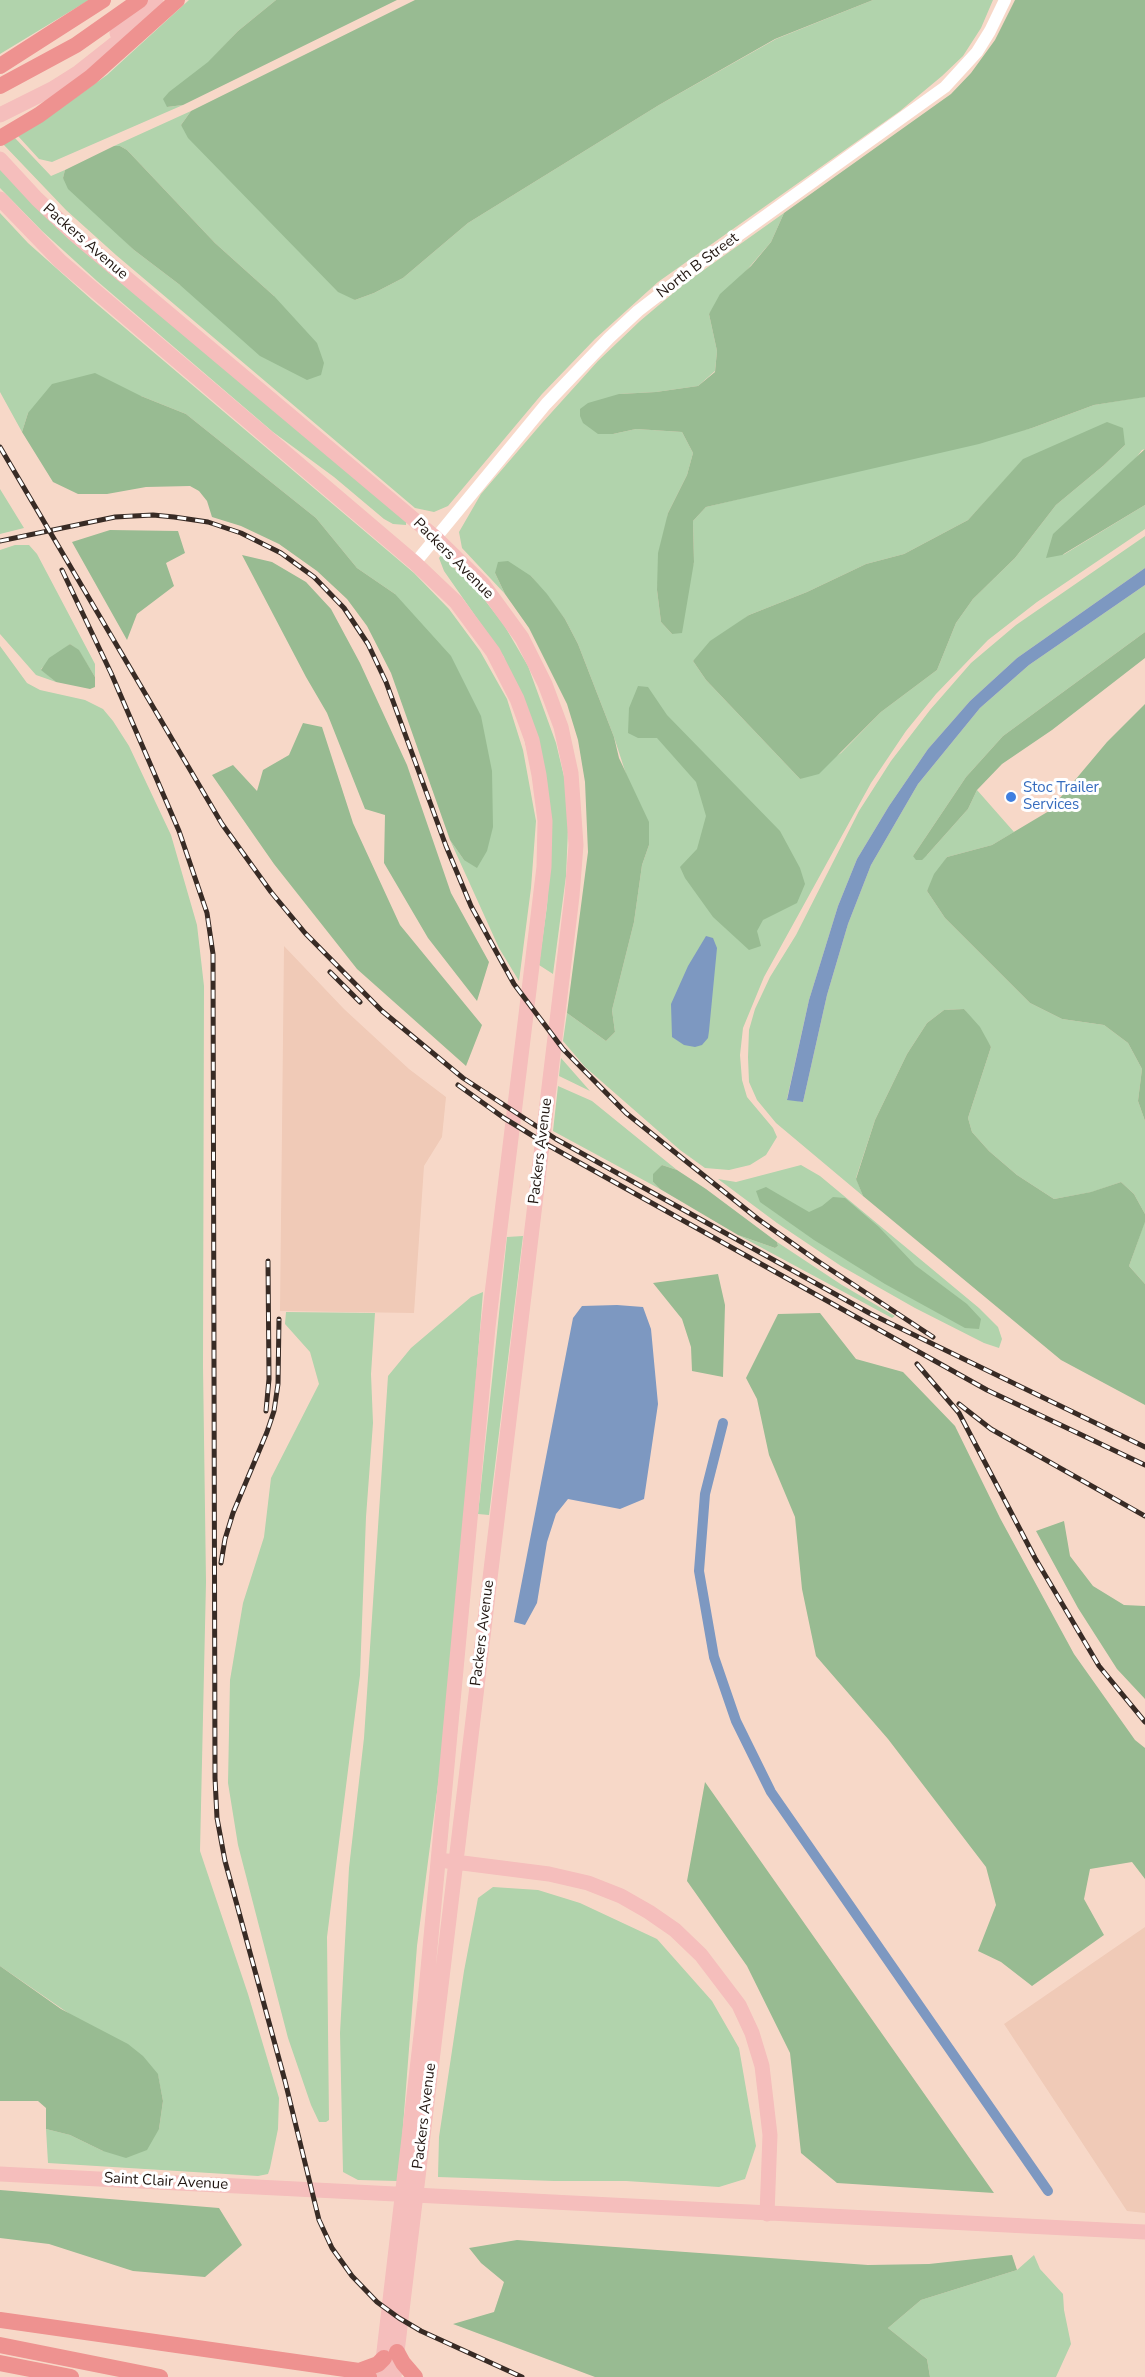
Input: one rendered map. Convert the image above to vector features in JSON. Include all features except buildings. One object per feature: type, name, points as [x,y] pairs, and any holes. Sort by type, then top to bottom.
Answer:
[{"type":"highway","points":[[4,63],[103,0]]},
{"type":"highway","points":[[0,86],[76,45],[140,0]]},
{"type":"highway","points":[[0,138],[39,115],[116,56],[177,0]]},
{"type":"highway","points":[[0,2320],[364,2374],[389,2352],[415,2377]]},
{"type":"highway","points":[[0,2345],[160,2377]]},
{"type":"highway","points":[[0,2363],[71,2377]]},
{"type":"main road","points":[[0,115],[79,62],[156,0]]},
{"type":"main road","points":[[0,105],[52,89],[96,59],[168,0]]},
{"type":"main road","name":"Packers Avenue","points":[[0,159],[74,234],[436,538],[482,582],[522,638],[545,684],[561,728],[572,773],[576,845],[572,896],[541,1158],[455,1862],[415,2144],[389,2352],[381,2377]]},
{"type":"main road","name":"Packers Avenue","points":[[0,199],[60,261],[415,563],[456,602],[493,651],[517,699],[532,740],[545,821],[544,867],[488,1327],[437,1859],[415,2144]]},
{"type":"main road","points":[[437,1859],[549,1874],[588,1884],[621,1896],[649,1912],[675,1930],[701,1955],[739,2005],[752,2033],[762,2066],[771,2135],[767,2214]]},
{"type":"main road","name":"Saint Clair Avenue","points":[[0,2174],[1145,2232]]},
{"type":"main road","name":"Packers Avenue","points":[[389,2352],[394,2377]]},
{"type":"street","name":"North B Street","points":[[415,563],[546,404],[609,338],[638,311],[704,260],[945,87],[977,52],[1005,0]]},
{"type":"shaded area","points":[[284,946],[344,1009],[409,1069],[446,1097],[442,1137],[424,1166],[414,1313],[280,1311]]},
{"type":"shaded area","points":[[1145,1927],[1145,2213],[1127,2211],[1004,2024]]},
{"type":"green space","points":[[0,0],[89,0],[0,54]]},
{"type":"green space","points":[[189,0],[276,0],[238,31],[167,107],[183,105],[52,162],[39,159],[18,136],[107,75]]},
{"type":"green space","points":[[276,0],[397,0],[183,105],[167,107],[163,99],[169,92],[208,62],[238,31]]},
{"type":"green space","points":[[415,0],[873,0],[775,39],[659,105],[468,223],[403,278],[355,300],[338,292],[188,138],[181,125],[191,111]]},
{"type":"green space","points":[[873,0],[993,0],[981,28],[963,56],[942,76],[900,111],[658,282],[595,339],[542,394],[448,506],[434,512],[415,508],[116,255],[66,210],[3,144],[15,138],[51,176],[65,170],[63,178],[134,250],[180,285],[274,296],[215,243],[127,150],[114,146],[191,111],[181,125],[355,300],[403,278],[468,223],[659,105],[776,39]]},
{"type":"green space","points":[[1015,0],[1145,0],[1145,397],[1094,405],[1032,428],[979,444],[706,507],[693,521],[694,562],[682,633],[672,634],[661,622],[657,590],[658,553],[668,513],[687,475],[693,453],[682,432],[636,429],[613,434],[598,434],[583,423],[580,409],[588,403],[619,394],[698,386],[715,372],[717,351],[709,314],[720,294],[751,266],[771,242],[784,213],[951,94],[971,73],[995,40]]},
{"type":"green space","points":[[114,146],[127,150],[215,243],[274,296],[317,343],[324,363],[321,375],[307,380],[260,356],[180,285],[134,250],[68,189],[63,178],[65,170]]},
{"type":"green space","points":[[0,168],[406,522],[406,525],[393,524],[384,519],[334,477],[273,432],[97,281],[42,231],[0,188]]},
{"type":"green space","points":[[0,213],[28,243],[92,300],[414,573],[449,609],[480,651],[507,699],[523,750],[536,821],[531,888],[519,981],[499,948],[450,840],[464,860],[395,594],[357,568],[316,518],[186,414],[141,396],[28,413],[22,432],[0,392]]},
{"type":"green space","points":[[784,213],[771,242],[709,314],[717,351],[715,371],[698,386],[619,394],[613,434],[636,429],[682,432],[693,453],[687,475],[668,513],[657,590],[661,622],[672,634],[694,562],[693,521],[706,507],[1032,428],[1094,405],[1145,397],[1145,449],[1063,555],[1145,505],[1145,529],[1037,602],[988,640],[936,694],[906,731],[871,783],[764,977],[743,1028],[740,1055],[742,1080],[747,1097],[773,1128],[777,1137],[766,1155],[750,1165],[729,1170],[705,1168],[680,1150],[585,1067],[563,1041],[567,1013],[606,1041],[615,1032],[612,1010],[634,922],[642,865],[649,845],[614,737],[578,644],[565,619],[531,576],[495,573],[505,594],[462,548],[459,532],[481,494],[598,361],[684,284]],"holes":[[[1125,445],[1056,505],[1015,558],[973,599],[956,623],[937,670],[881,712],[841,753],[800,779],[706,680],[693,661],[749,615],[807,592],[866,564],[904,554],[968,520],[1024,459]]]},
{"type":"green space","points":[[95,373],[141,396],[186,414],[316,518],[357,568],[395,594],[451,656],[481,716],[492,771],[493,827],[487,851],[477,868],[464,860],[450,840],[391,673],[367,626],[347,599],[317,571],[279,544],[241,526],[212,517],[207,501],[199,491],[190,486],[146,487],[107,494],[78,494],[53,482],[22,432],[28,413],[52,384]]},
{"type":"green space","points":[[1107,422],[1123,428],[1125,445],[1056,505],[1015,558],[973,599],[956,623],[937,670],[881,712],[819,774],[800,779],[706,680],[693,661],[710,641],[749,615],[807,592],[866,564],[904,554],[968,520],[1023,459]]},
{"type":"green space","points":[[1145,449],[1145,505],[1062,555],[1046,558],[1053,534]]},
{"type":"green space","points":[[0,489],[24,528],[0,534]]},
{"type":"green space","points":[[110,530],[178,531],[185,553],[166,563],[174,586],[137,614],[127,640],[72,542]]},
{"type":"green space","points":[[1145,536],[1145,568],[1017,658],[970,701],[928,749],[889,806],[857,859],[838,906],[809,1000],[787,1099],[803,1102],[827,995],[848,924],[871,865],[918,784],[980,708],[1029,665],[1145,585],[1145,632],[1003,736],[966,777],[913,856],[927,855],[968,809],[977,790],[1014,832],[992,845],[947,857],[927,891],[945,918],[1030,1003],[1062,1019],[1104,1025],[1128,1043],[1142,1069],[1138,1101],[1145,1121],[1145,1214],[1134,1194],[1121,1182],[1092,1192],[1054,1199],[1017,1175],[989,1151],[972,1132],[968,1118],[991,1047],[964,1009],[944,1010],[927,1023],[907,1054],[875,1120],[856,1178],[863,1196],[776,1123],[757,1100],[749,1082],[748,1057],[749,1030],[755,1009],[770,977],[796,935],[859,811],[891,761],[930,710],[971,663],[1016,625]]},
{"type":"green space","points":[[15,545],[29,545],[37,554],[95,664],[95,677],[79,651],[70,644],[41,669],[56,682],[36,675],[0,634],[0,550]]},
{"type":"green space","points":[[242,555],[272,562],[306,582],[331,609],[360,663],[407,765],[451,893],[489,962],[477,1001],[428,938],[384,863],[385,815],[365,809],[327,713]]},
{"type":"green space","points":[[441,555],[477,590],[504,625],[528,666],[556,743],[566,785],[568,829],[566,876],[553,974],[539,965],[547,906],[551,847],[504,657],[444,571],[439,558]]},
{"type":"green space","points":[[508,561],[531,576],[565,619],[578,644],[614,737],[619,758],[649,822],[649,845],[642,865],[634,922],[612,1010],[615,1032],[606,1041],[567,1013],[588,852],[585,782],[578,740],[567,704],[529,628],[505,594],[495,573],[498,562]]},
{"type":"green space","points":[[1145,632],[1145,658],[1052,730],[1002,764],[977,790],[968,809],[927,855],[922,860],[916,860],[913,856],[966,777],[1003,736]]},
{"type":"green space","points":[[70,644],[79,650],[95,677],[95,687],[90,689],[56,682],[41,670],[49,658]]},
{"type":"green space","points":[[0,646],[27,683],[40,690],[85,700],[103,709],[113,721],[129,746],[171,835],[197,925],[204,986],[203,1366],[206,1582],[200,1851],[248,1994],[279,2098],[278,2129],[270,2168],[268,2174],[258,2176],[48,2163],[46,2129],[70,2135],[103,2151],[159,2129],[163,2101],[158,2075],[0,1966]]},
{"type":"green space","points":[[638,686],[648,687],[667,715],[780,831],[800,868],[805,884],[797,903],[763,920],[757,931],[761,946],[749,950],[713,917],[685,878],[680,867],[697,849],[706,816],[696,782],[657,738],[638,738],[628,733],[629,708]]},
{"type":"green space","points":[[1145,704],[1145,1121],[1138,1101],[1142,1069],[1128,1043],[1104,1025],[1062,1019],[1030,1003],[945,918],[927,891],[934,874],[947,857],[992,845],[1049,811],[1107,742]]},
{"type":"green space","points":[[303,723],[322,727],[353,823],[400,925],[482,1025],[466,1066],[357,969],[274,864],[212,775],[233,765],[257,791],[263,770],[289,755]]},
{"type":"green space","points":[[964,1009],[980,1027],[991,1047],[968,1118],[972,1132],[989,1151],[1017,1175],[1054,1199],[1091,1192],[1121,1182],[1134,1194],[1145,1214],[1145,1222],[1129,1266],[1145,1284],[1145,1405],[1061,1360],[863,1196],[856,1179],[875,1120],[907,1054],[927,1023],[944,1010]]},
{"type":"green space","points":[[561,1058],[590,1091],[559,1076]]},
{"type":"green space","points":[[558,1086],[592,1101],[677,1170],[662,1165],[653,1182],[660,1189],[553,1131]]},
{"type":"green space","points":[[662,1165],[677,1170],[706,1189],[777,1242],[778,1246],[775,1248],[738,1235],[660,1189],[653,1182],[653,1174]]},
{"type":"green space","points":[[801,1165],[820,1176],[979,1308],[998,1327],[1002,1339],[999,1348],[984,1343],[915,1308],[841,1266],[777,1223],[718,1179],[736,1182]]},
{"type":"green space","points":[[766,1187],[809,1212],[822,1206],[833,1197],[845,1198],[879,1227],[915,1265],[967,1304],[981,1319],[979,1329],[965,1328],[885,1284],[814,1240],[760,1202],[756,1191]]},
{"type":"green space","points":[[1145,1221],[1145,1284],[1129,1266]]},
{"type":"green space","points":[[738,1235],[775,1248],[778,1246],[777,1242],[842,1285],[895,1316],[892,1318]]},
{"type":"green space","points":[[523,1236],[489,1515],[478,1514],[507,1237]]},
{"type":"green space","points":[[718,1274],[725,1305],[723,1377],[692,1371],[691,1347],[682,1319],[653,1283]]},
{"type":"green space","points":[[483,1292],[458,1602],[446,1723],[417,1946],[397,2181],[358,2180],[343,2172],[340,2033],[349,1868],[364,1738],[388,1376],[411,1348],[471,1297]]},
{"type":"green space","points":[[286,1312],[375,1313],[371,1374],[373,1423],[366,1517],[360,1675],[327,1937],[329,2120],[326,2122],[319,2122],[311,2105],[288,2038],[238,1845],[228,1783],[230,1680],[243,1603],[264,1537],[271,1478],[319,1384],[310,1352],[285,1324]]},
{"type":"green space","points":[[820,1313],[856,1359],[903,1372],[955,1426],[1000,1518],[1074,1654],[1135,1740],[1145,1748],[1145,1879],[1132,1862],[1090,1869],[1084,1899],[1104,1935],[1032,1986],[1001,1962],[978,1951],[996,1905],[986,1867],[888,1739],[816,1656],[802,1589],[795,1517],[769,1455],[757,1399],[746,1378],[778,1314]]},
{"type":"green space","points":[[1064,1521],[1070,1556],[1093,1586],[1124,1605],[1145,1606],[1145,1699],[1117,1669],[1078,1608],[1036,1531]]},
{"type":"green space","points":[[705,1782],[994,2193],[837,2183],[801,2153],[790,2053],[747,1966],[687,1881]]},
{"type":"green space","points":[[493,1887],[538,1890],[580,1903],[657,1939],[712,2001],[739,2048],[756,2146],[745,2179],[719,2187],[626,2181],[438,2177],[439,2137],[464,1971],[478,1898]]},
{"type":"green space","points":[[0,1966],[61,2009],[128,2044],[143,2056],[158,2074],[163,2101],[159,2129],[147,2150],[126,2158],[103,2151],[70,2135],[46,2129],[46,2108],[38,2101],[0,2101]]},
{"type":"green space","points":[[0,2190],[219,2208],[242,2245],[205,2277],[133,2271],[49,2244],[0,2238]]},
{"type":"green space","points":[[517,2240],[868,2265],[929,2264],[1012,2255],[1017,2270],[921,2300],[888,2328],[927,2359],[930,2377],[595,2377],[453,2324],[494,2312],[504,2282],[481,2263],[469,2248]]},
{"type":"green space","points":[[1034,2255],[1040,2269],[1063,2294],[1071,2344],[1056,2377],[930,2377],[927,2359],[888,2328],[921,2300],[1017,2270]]},
{"type":"water","points":[[1145,568],[1145,585],[1029,665],[980,708],[918,784],[871,865],[848,924],[827,995],[803,1102],[787,1100],[809,1000],[838,906],[857,859],[889,806],[928,749],[970,701],[1017,658]]},
{"type":"water","points":[[706,936],[713,938],[717,948],[709,1031],[708,1038],[702,1045],[695,1047],[684,1045],[672,1037],[671,1004],[688,966]]},
{"type":"water","points":[[582,1306],[643,1307],[651,1329],[658,1404],[644,1499],[620,1509],[568,1499],[556,1514],[547,1542],[537,1603],[525,1625],[514,1622],[573,1318]]},
{"type":"waterway","points":[[723,1423],[705,1494],[699,1571],[714,1657],[736,1721],[771,1792],[1048,2191]]},
{"type":"railway","points":[[0,447],[222,824],[271,892],[305,933],[382,1011],[463,1078],[556,1139],[871,1314],[1145,1447]]},
{"type":"railway","points":[[0,541],[115,517],[153,515],[174,517],[208,522],[241,533],[281,553],[314,577],[344,608],[368,644],[386,682],[446,846],[471,906],[514,984],[563,1049],[626,1113],[758,1219],[933,1337]]},
{"type":"railway","points":[[62,570],[111,673],[179,831],[207,913],[213,954],[215,1778],[217,1818],[225,1861],[285,2081],[319,2220],[332,2248],[352,2276],[377,2302],[399,2318],[421,2331],[522,2377]]},
{"type":"railway","points":[[330,972],[360,1002]]},
{"type":"railway","points":[[458,1085],[546,1144],[987,1390],[1145,1465]]},
{"type":"railway","points":[[266,1411],[269,1379],[268,1261]]},
{"type":"railway","points":[[221,1563],[233,1513],[274,1411],[278,1384],[279,1319]]},
{"type":"railway","points":[[917,1364],[959,1413],[1035,1558],[1099,1666],[1145,1722]]},
{"type":"railway","points":[[959,1404],[991,1429],[1145,1516]]},
{"type":"place","name":"Stoc Trailer Services","points":[[1011,797]]}]
